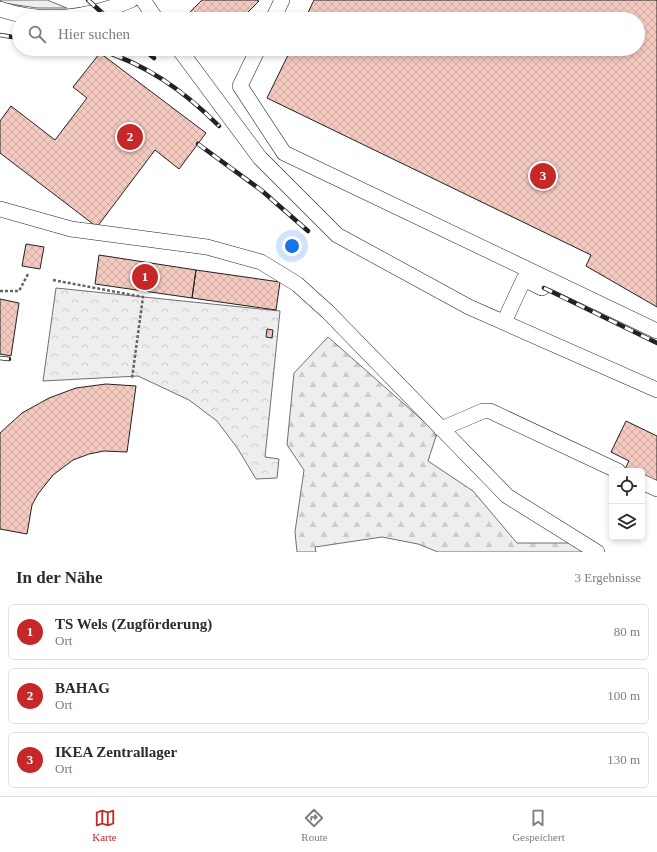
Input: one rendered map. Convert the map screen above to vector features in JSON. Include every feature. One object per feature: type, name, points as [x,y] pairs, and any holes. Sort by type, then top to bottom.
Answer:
[{"type":"street","points":[[98,12],[131,0]]},
{"type":"street","points":[[143,0],[151,12]]},
{"type":"street","points":[[276,12],[282,0]]},
{"type":"street","points":[[0,9],[12,12]]},
{"type":"street","points":[[184,56],[260,158],[337,235],[469,307],[657,390]]},
{"type":"street","points":[[255,56],[240,86],[284,153],[657,331]]},
{"type":"street","points":[[0,209],[71,229],[207,247],[261,262],[297,284],[328,312],[441,430],[508,496],[597,552]]},
{"type":"street","points":[[504,322],[524,279],[544,288]]},
{"type":"street","points":[[441,430],[483,411],[490,411],[612,468]]},
{"type":"street","points":[[645,483],[657,489]]},
{"type":"path","points":[[0,291],[19,291],[28,274]]},
{"type":"path","points":[[53,280],[143,296],[132,378]]},
{"type":"green space","points":[[0,0],[47,0],[67,8],[37,8],[3,3]]},
{"type":"green space","points":[[56,288],[280,311],[265,457],[279,459],[277,478],[256,479],[238,449],[217,421],[189,400],[138,376],[43,381]]},
{"type":"green space","points":[[328,337],[437,433],[428,461],[473,491],[517,543],[577,543],[590,552],[438,552],[418,544],[382,537],[315,547],[316,552],[297,552],[295,532],[304,470],[287,445],[294,373]]},
{"type":"building","points":[[202,0],[259,1],[248,12],[190,12]]},
{"type":"building","points":[[314,0],[657,0],[657,307],[586,266],[591,255],[267,98],[288,56],[645,56],[645,12],[308,12]]},
{"type":"building","points":[[98,56],[104,56],[206,133],[179,169],[155,150],[97,227],[0,153],[0,121],[11,106],[55,140],[87,98],[73,87]]},
{"type":"building","points":[[26,244],[44,247],[40,269],[22,266]]},
{"type":"building","points":[[99,255],[196,270],[192,298],[95,284]]},
{"type":"building","points":[[196,270],[280,282],[276,310],[192,298]]},
{"type":"building","points":[[0,299],[19,303],[11,356],[0,354]]},
{"type":"building","points":[[267,329],[273,330],[272,338],[266,337]]},
{"type":"building","points":[[106,384],[136,386],[127,452],[104,451],[89,454],[73,460],[53,475],[38,494],[32,505],[27,534],[0,529],[0,433],[22,413],[49,398],[76,388]]},
{"type":"building","points":[[626,421],[657,436],[657,485],[645,479],[645,468],[626,468],[629,461],[611,452]]},
{"type":"railway","points":[[88,0],[101,12]]},
{"type":"railway","points":[[0,35],[12,37]]},
{"type":"railway","points":[[117,56],[148,70],[163,80],[192,101],[219,126]]},
{"type":"railway","points":[[198,144],[261,190],[308,231]]},
{"type":"railway","points":[[544,288],[657,343]]},
{"type":"railway","points":[[0,358],[9,359]]},
{"type":"place","name":"BAHAG","points":[[130,137]]},
{"type":"place","name":"IKEA Zentrallager","points":[[543,176]]},
{"type":"place","name":"TS Wels (Zugförderung)","points":[[145,277]]}]
